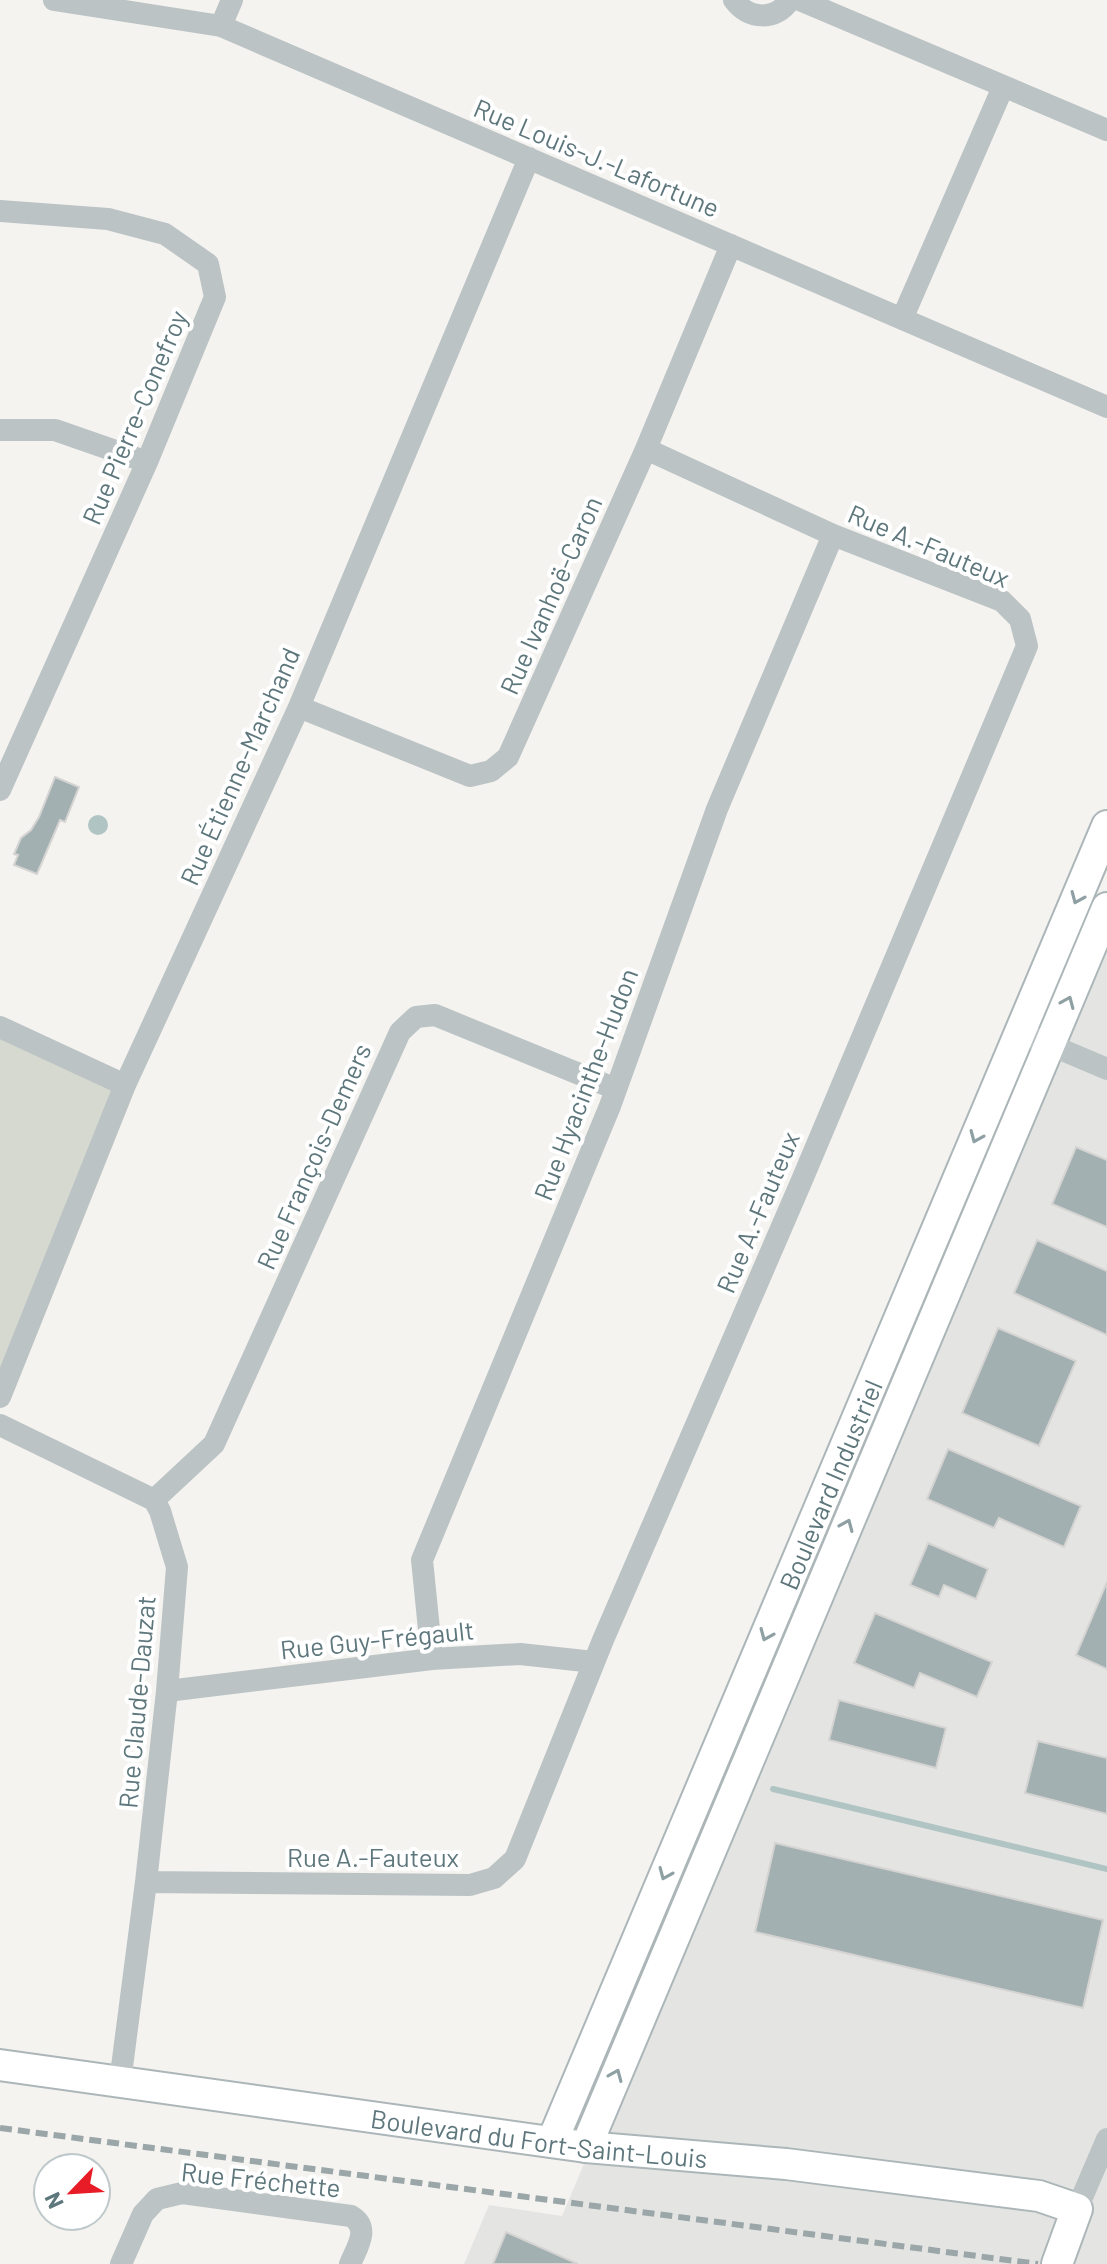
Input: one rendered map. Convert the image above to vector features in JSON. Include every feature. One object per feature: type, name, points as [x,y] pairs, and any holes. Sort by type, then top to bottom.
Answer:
[{"type":"street","name":"Rue Louis-J.-Lafortune","points":[[54,0],[221,26],[1107,407]]},
{"type":"street","points":[[221,26],[232,0]]},
{"type":"street","points":[[734,0],[744,11],[766,16],[777,13],[790,0]]},
{"type":"street","points":[[800,0],[1107,130]]},
{"type":"street","points":[[902,319],[1003,87]]},
{"type":"street","name":"Rue Étienne-Marchand","points":[[0,1397],[125,1085],[299,707],[529,158]]},
{"type":"street","name":"Rue Pierre-Conefroy","points":[[0,211],[108,219],[165,234],[208,264],[215,297],[147,462],[0,790]]},
{"type":"street","name":"Rue Ivanhoë-Caron","points":[[299,707],[470,776],[491,771],[508,757],[646,449],[731,245]]},
{"type":"street","points":[[0,430],[55,430],[147,462]]},
{"type":"street","name":"Rue A.-Fauteux","points":[[146,1882],[470,1885],[494,1878],[515,1859],[594,1662],[1027,646],[1020,619],[1002,601],[833,535],[646,449]]},
{"type":"street","name":"Rue Hyacinthe-Hudon","points":[[432,1659],[422,1560],[616,1089],[717,809],[833,535]]},
{"type":"street","name":"Boulevard Industriel","points":[[552,2142],[1107,826]]},
{"type":"street","name":"Boulevard Industriel","points":[[586,2147],[1107,908]]},
{"type":"street","name":"Rue François-Demers","points":[[154,1500],[214,1444],[400,1032],[416,1017],[435,1015],[616,1089]]},
{"type":"street","points":[[0,1027],[125,1085]]},
{"type":"street","points":[[1020,1032],[1107,1069]]},
{"type":"street","points":[[949,1201],[978,1216]]},
{"type":"street","points":[[918,1273],[948,1286]]},
{"type":"street","points":[[871,1384],[900,1400]]},
{"type":"street","points":[[0,1425],[154,1500]]},
{"type":"street","name":"Rue Claude-Dauzat","points":[[120,2082],[146,1882],[177,1567],[154,1500]]},
{"type":"street","points":[[800,1554],[830,1567]]},
{"type":"street","name":"Rue Guy-Frégault","points":[[167,1691],[432,1659],[520,1654],[594,1662]]},
{"type":"street","points":[[732,1715],[762,1728]]},
{"type":"street","points":[[700,1789],[731,1802]]},
{"type":"street","name":"Boulevard du Fort-Saint-Louis","points":[[0,2065],[586,2147],[786,2164],[960,2185],[1039,2196],[1077,2209]]},
{"type":"street","points":[[1057,2264],[1107,2139]]},
{"type":"street","name":"Rue Fréchette","points":[[121,2264],[143,2214],[157,2199],[182,2193],[351,2216],[363,2230],[350,2264]]},
{"type":"shaded area","points":[[94,815],[102,815],[108,825],[102,835],[94,835],[88,829],[88,821]]},
{"type":"shaded area","points":[[1107,926],[1107,2264],[464,2264],[489,2205],[562,2216]]},
{"type":"shaded area","points":[[0,1027],[125,1085],[0,1397]]},
{"type":"building","points":[[55,777],[79,787],[65,822],[60,820],[37,874],[14,865],[18,855],[14,854],[21,838],[39,817]]},
{"type":"building","points":[[1076,1147],[1107,1160],[1107,1227],[1052,1204]]},
{"type":"building","points":[[1037,1240],[1107,1271],[1107,1335],[1014,1293]]},
{"type":"building","points":[[998,1328],[1076,1361],[1039,1446],[962,1413]]},
{"type":"building","points":[[948,1449],[1081,1506],[1064,1547],[999,1518],[994,1528],[927,1499]]},
{"type":"building","points":[[928,1543],[988,1569],[976,1599],[944,1585],[939,1597],[910,1585]]},
{"type":"building","points":[[1107,1582],[1107,1669],[1076,1655]]},
{"type":"building","points":[[875,1613],[992,1662],[977,1697],[920,1673],[914,1688],[854,1663]]},
{"type":"building","points":[[839,1700],[946,1728],[936,1768],[829,1740]]},
{"type":"building","points":[[1038,1741],[1107,1758],[1107,1814],[1025,1793]]},
{"type":"building","points":[[775,1843],[1103,1920],[1083,2008],[755,1932]]},
{"type":"building","points":[[506,2232],[578,2264],[493,2264]]},
{"type":"waterway","points":[[773,1789],[1107,1869]]},
{"type":"railway","points":[[0,2128],[1038,2264]]}]
